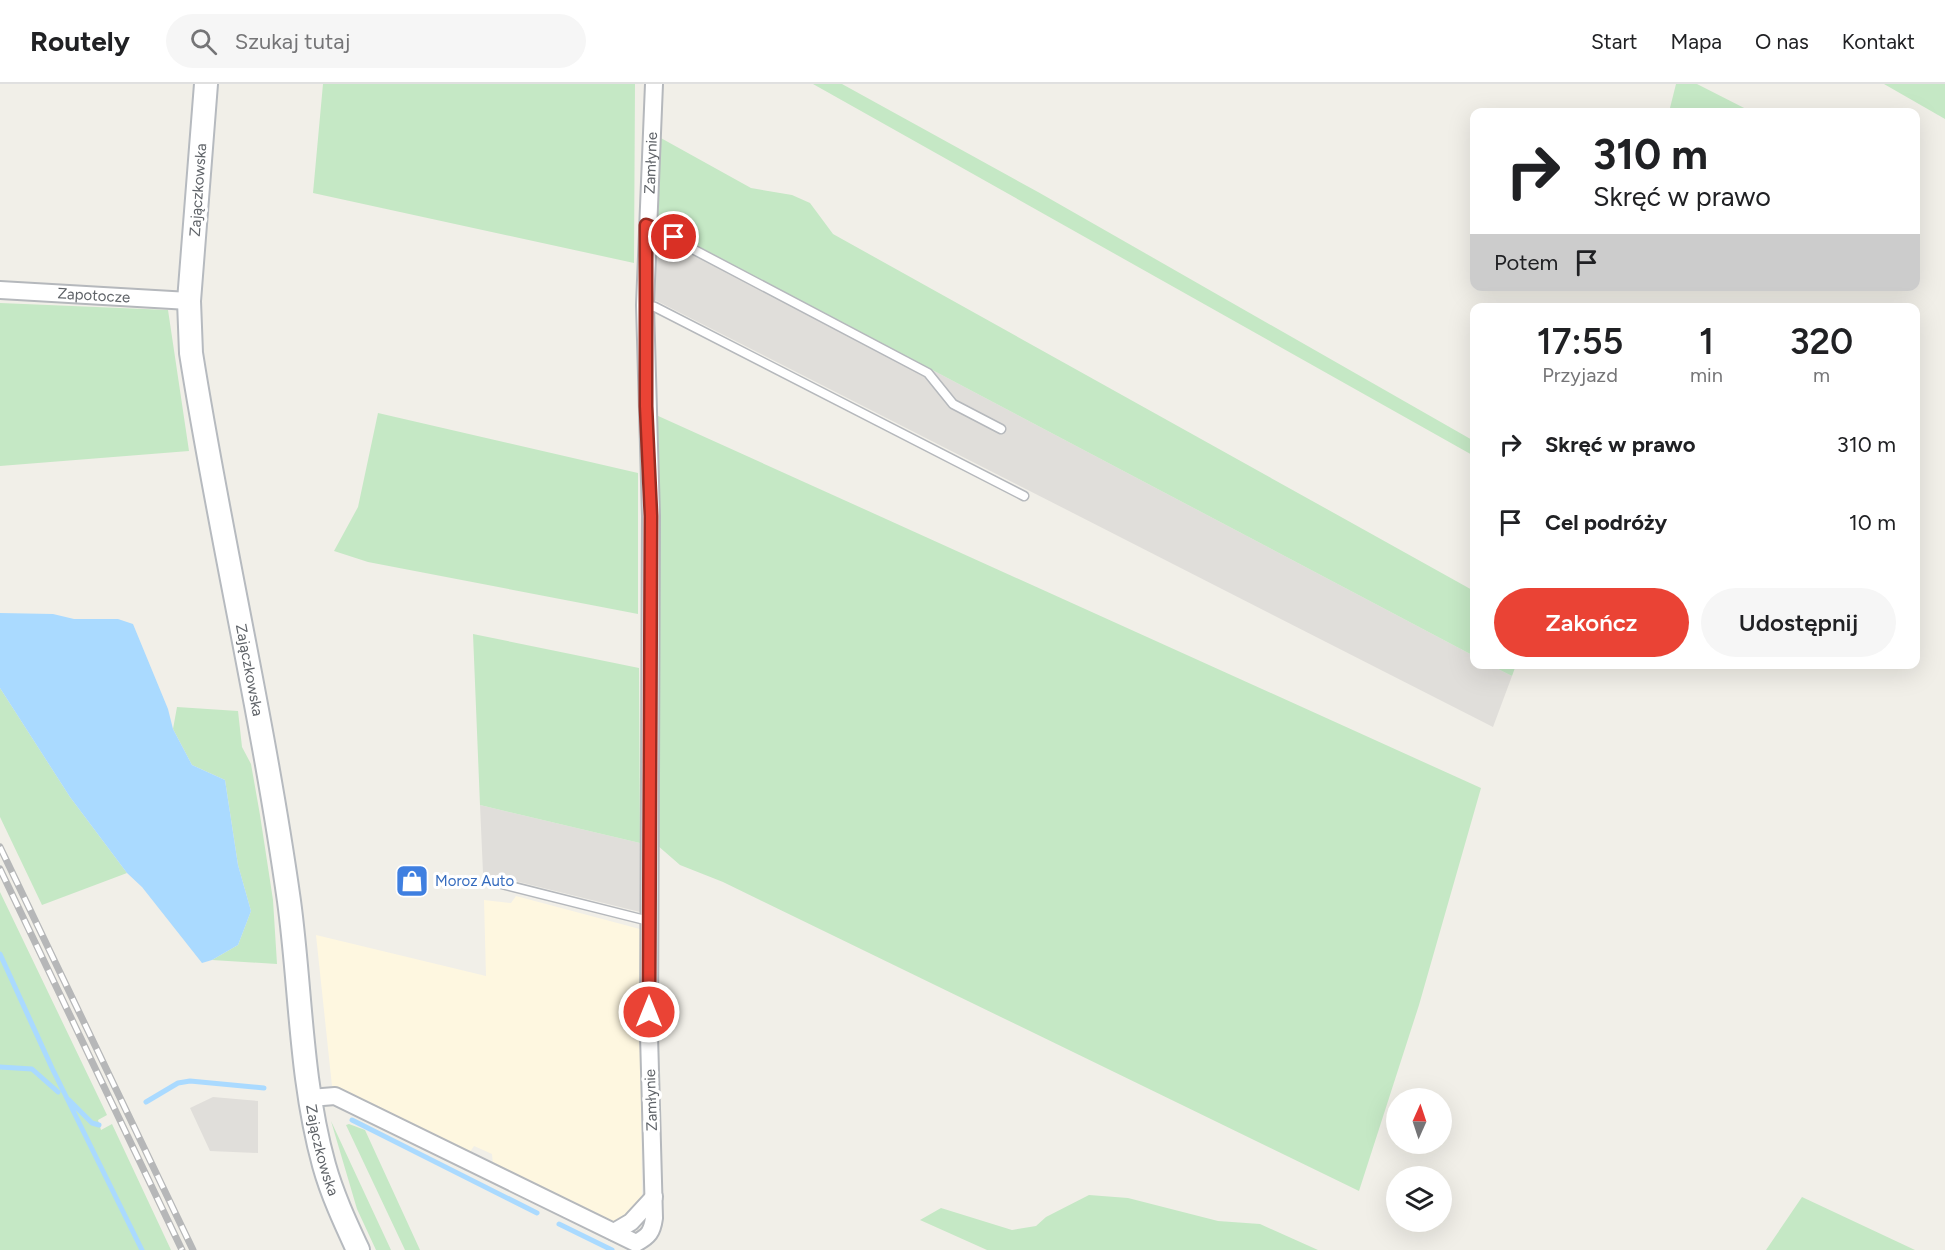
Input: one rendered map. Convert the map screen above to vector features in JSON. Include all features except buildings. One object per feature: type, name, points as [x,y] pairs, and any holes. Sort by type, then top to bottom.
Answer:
[{"type":"main road","name":"Zajączkowska","points":[[206,84],[189,301],[189,331],[289,902],[310,1098],[324,1166],[335,1198],[358,1250]]},
{"type":"street","name":"Zamłynie","points":[[614,1232],[636,1243],[648,1237],[652,1231],[654,1197],[649,921],[651,516],[645,305],[646,225],[654,84]]},
{"type":"street","name":"Zapotocze","points":[[0,290],[189,301]]},
{"type":"street","points":[[310,1098],[334,1096],[614,1232],[631,1222],[654,1197]]},
{"type":"lane","points":[[646,225],[928,373],[953,404],[1001,429]]},
{"type":"lane","points":[[645,305],[655,307],[1024,496]]},
{"type":"lane","points":[[490,881],[649,921]]},
{"type":"shaded area","points":[[652,222],[1470,654],[1470,669],[1498,669],[1512,676],[1493,727],[653,299]]},
{"type":"shaded area","points":[[480,805],[640,843],[640,912],[483,873]]},
{"type":"shaded area","points":[[516,896],[640,929],[642,1204],[617,1225],[493,1165],[492,1154],[474,1146],[470,1152],[332,1086],[316,935],[486,976],[484,900],[511,903]]},
{"type":"shaded area","points":[[213,1097],[258,1101],[258,1153],[210,1151],[190,1108]]},
{"type":"green space","points":[[323,84],[635,84],[634,263],[313,193]]},
{"type":"green space","points":[[813,84],[842,84],[1038,192],[1470,439],[1470,454]]},
{"type":"green space","points":[[1676,84],[1697,84],[1744,108],[1670,108]]},
{"type":"green space","points":[[1884,84],[1945,84],[1945,119]]},
{"type":"green space","points":[[659,137],[751,188],[792,195],[810,203],[833,234],[1470,589],[1470,654],[652,222]]},
{"type":"green space","points":[[0,303],[168,310],[189,451],[0,466]]},
{"type":"green space","points":[[378,413],[638,473],[638,614],[368,562],[334,551],[358,507]]},
{"type":"green space","points":[[656,415],[1481,788],[1419,1005],[1392,1088],[1386,1088],[1386,1107],[1359,1191],[723,882],[680,865],[657,845]]},
{"type":"green space","points":[[473,634],[639,668],[640,843],[480,805]]},
{"type":"green space","points":[[1498,669],[1515,669],[1512,676]]},
{"type":"green space","points":[[0,688],[70,797],[127,873],[42,905],[0,817]]},
{"type":"green space","points":[[177,707],[238,711],[242,747],[251,764],[260,815],[273,900],[277,964],[212,960],[238,945],[251,911],[238,865],[225,780],[192,765],[173,729]]},
{"type":"green space","points":[[0,892],[107,1115],[98,1120],[101,1130],[112,1124],[171,1250],[0,1250]]},
{"type":"green space","points":[[331,1121],[391,1250],[376,1250],[357,1209]]},
{"type":"green space","points":[[346,1125],[365,1130],[420,1250],[405,1250]]},
{"type":"green space","points":[[1089,1195],[1128,1198],[1218,1221],[1260,1224],[1318,1250],[987,1250],[920,1220],[941,1208],[1012,1230],[1036,1226],[1046,1217]]},
{"type":"green space","points":[[1802,1197],[1915,1250],[1766,1250]]},
{"type":"water","points":[[0,613],[53,614],[74,619],[118,619],[133,624],[168,709],[173,729],[192,765],[225,780],[238,865],[251,911],[238,945],[202,963],[142,887],[127,873],[70,797],[0,688]]},
{"type":"waterway","points":[[0,954],[52,1068],[142,1250]]},
{"type":"waterway","points":[[0,1067],[32,1069],[58,1092]]},
{"type":"waterway","points":[[146,1102],[178,1083],[190,1081],[264,1088]]},
{"type":"waterway","points":[[69,1100],[92,1123],[99,1125]]},
{"type":"waterway","points":[[352,1120],[537,1213]]},
{"type":"waterway","points":[[559,1224],[612,1250]]},
{"type":"railway","points":[[0,847],[193,1250]]},
{"type":"railway","points":[[0,869],[182,1250]]},
{"type":"place","name":"Moroz Auto","points":[[412,881]]},
{"type":"route","points":[[649,1012],[651,516],[646,406],[646,225],[674,237]]}]
